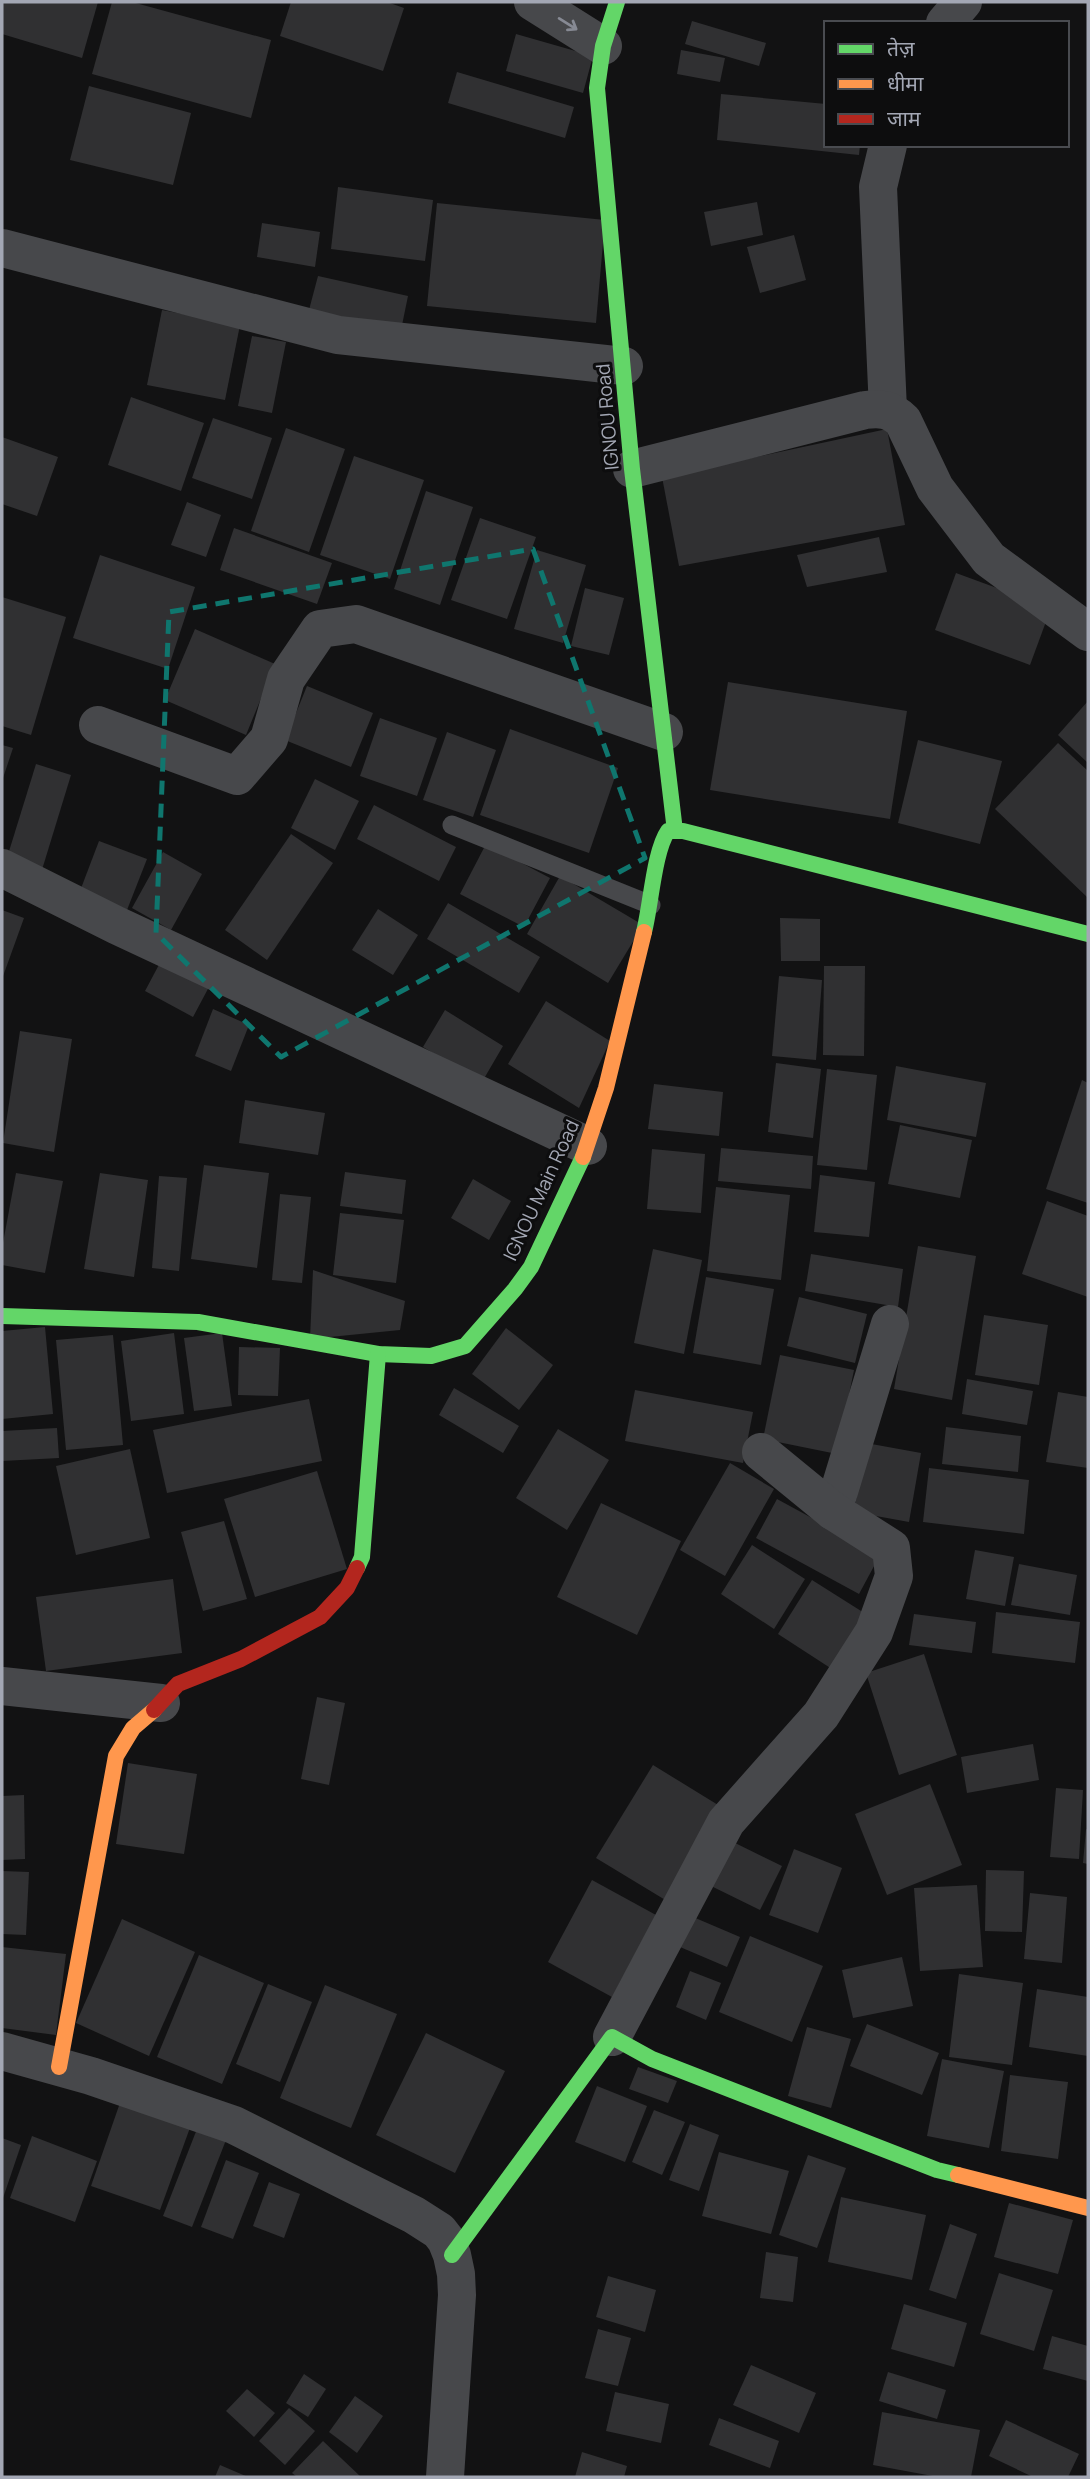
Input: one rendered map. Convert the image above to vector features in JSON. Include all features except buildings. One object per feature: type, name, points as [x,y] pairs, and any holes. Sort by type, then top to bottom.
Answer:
[{"type":"street","points":[[533,2],[603,46]]},
{"type":"street","name":"IGNOU Road","points":[[617,2],[603,46],[597,88],[632,469],[675,831]]},
{"type":"street","points":[[947,21],[963,2]]},
{"type":"street","points":[[887,147],[878,187],[888,410]]},
{"type":"street","points":[[2,248],[338,335],[624,366]]},
{"type":"street","points":[[632,469],[865,410],[888,410],[903,421],[935,488],[989,559],[1088,632]]},
{"type":"street","points":[[98,725],[237,776],[269,739],[286,679],[320,629],[356,624],[663,732]]},
{"type":"street","name":"IGNOU Main Road","points":[[2,1316],[198,1322],[378,1354],[431,1356],[466,1346],[531,1266],[588,1146],[606,1088],[651,905],[660,842],[668,831],[675,831]]},
{"type":"street","points":[[675,831],[1088,934]]},
{"type":"street","points":[[2,868],[116,925],[588,1146]]},
{"type":"street","points":[[834,1511],[890,1324]]},
{"type":"street","points":[[59,2067],[116,1756],[133,1728],[162,1703],[178,1684],[241,1659],[320,1617],[347,1588],[362,1558],[378,1354]]},
{"type":"street","points":[[452,2255],[612,2037],[726,1822],[821,1715],[874,1632],[894,1576],[891,1548],[834,1511],[761,1452]]},
{"type":"street","points":[[2,1686],[162,1703]]},
{"type":"street","points":[[612,2037],[652,2059],[937,2170],[1088,2208]]},
{"type":"street","points":[[2,2050],[234,2125],[414,2215],[439,2231],[452,2255],[457,2295],[445,2477]]},
{"type":"lane","points":[[452,825],[651,905]]},
{"type":"highlighted area","points":[[533,549],[645,858],[281,1057],[156,933],[169,612]]},
{"type":"traffic: fast","points":[[617,2],[603,46],[597,88],[632,469],[675,831]]},
{"type":"traffic: fast","points":[[644,932],[663,840],[668,831],[683,831],[1088,934]]},
{"type":"traffic: fast","points":[[2,1316],[198,1322],[378,1354],[431,1356],[465,1346],[515,1289],[531,1267],[583,1157]]},
{"type":"traffic: fast","points":[[357,1568],[362,1557],[378,1354]]},
{"type":"traffic: fast","points":[[452,2255],[612,2037],[652,2059],[937,2170],[958,2175]]},
{"type":"traffic: slow","points":[[583,1157],[606,1088],[644,932]]},
{"type":"traffic: slow","points":[[59,2067],[116,1756],[133,1728],[154,1710]]},
{"type":"traffic: slow","points":[[958,2175],[1088,2208]]},
{"type":"traffic: jam","points":[[154,1710],[178,1684],[241,1659],[320,1617],[347,1588],[357,1568]]}]
